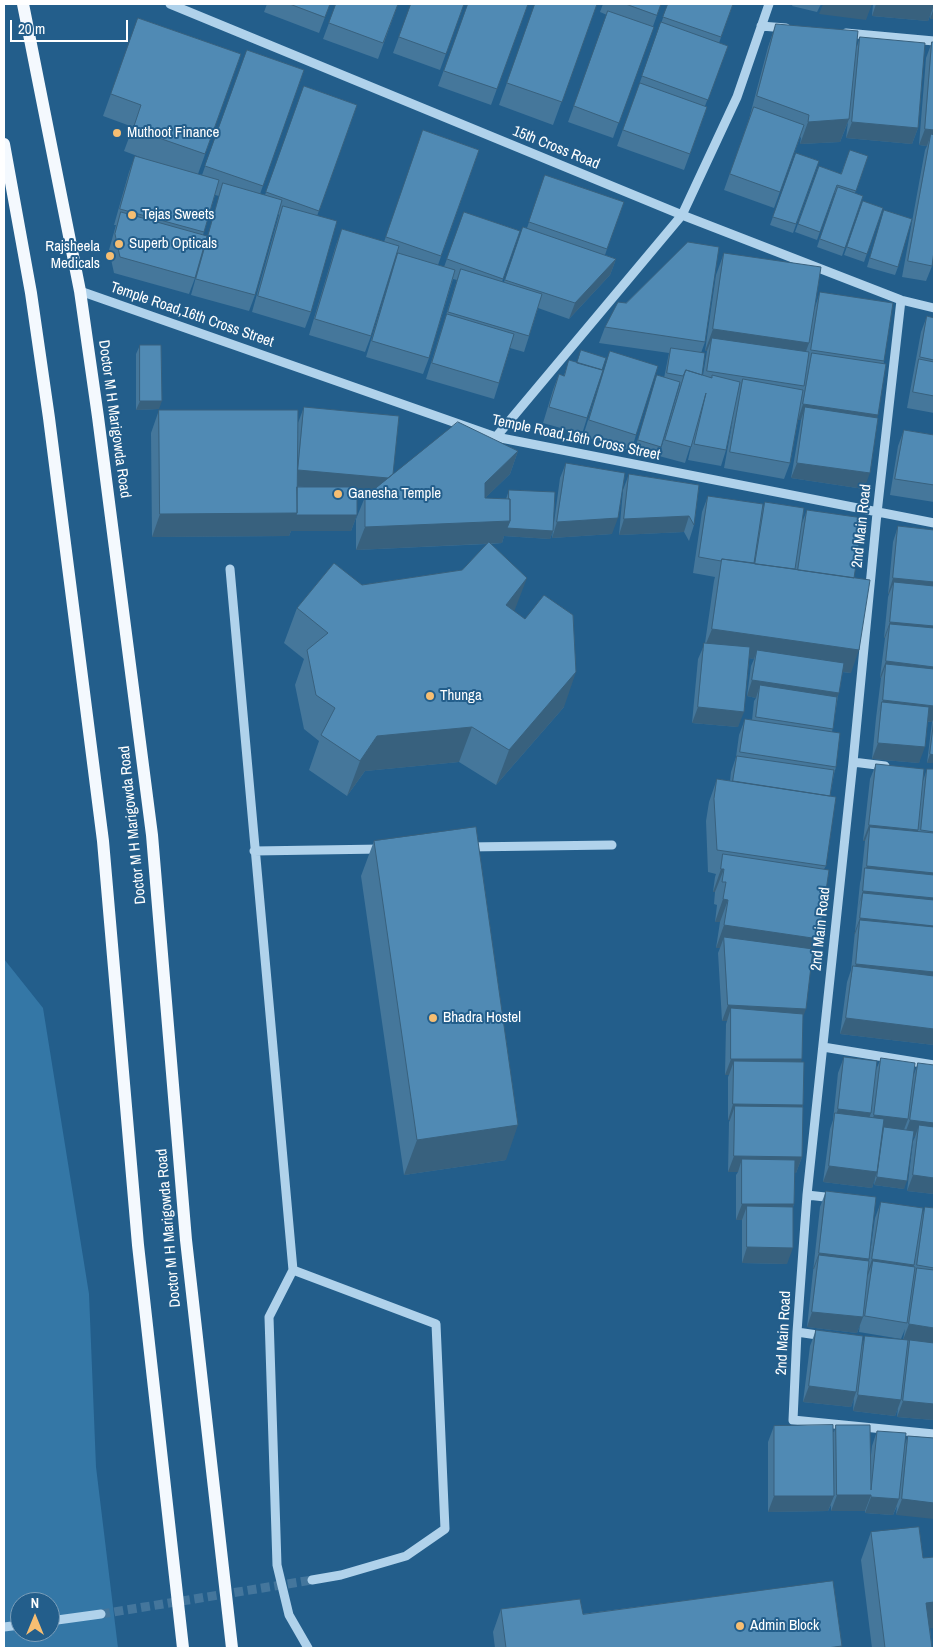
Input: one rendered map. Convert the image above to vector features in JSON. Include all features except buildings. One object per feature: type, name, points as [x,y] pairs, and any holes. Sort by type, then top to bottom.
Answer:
[{"type":"main road","name":"Doctor M H Marigowda Road","points":[[23,4],[80,291],[152,835],[186,1240],[232,1648]]},
{"type":"main road","name":"Doctor M H Marigowda Road","points":[[4,144],[31,292],[48,408],[103,841],[138,1245],[183,1648]]},
{"type":"street","name":"15th Cross Road","points":[[170,4],[682,215],[901,300],[934,308]]},
{"type":"street","points":[[496,437],[682,215],[737,97],[769,4]]},
{"type":"street","points":[[761,26],[800,29]]},
{"type":"street","points":[[838,32],[934,41]]},
{"type":"street","name":"Temple Road,16th Cross Street","points":[[80,291],[496,437],[934,523]]},
{"type":"street","name":"2nd Main Road","points":[[901,300],[877,513],[853,762],[807,1195],[793,1420],[934,1434]]},
{"type":"street","points":[[230,570],[293,1270],[269,1317],[277,1565],[289,1616],[308,1648]]},
{"type":"street","points":[[853,762],[898,768]]},
{"type":"street","points":[[453,848],[612,845]]},
{"type":"street","points":[[254,851],[394,849]]},
{"type":"street","points":[[822,1047],[934,1065]]},
{"type":"street","points":[[807,1195],[843,1200]]},
{"type":"street","points":[[293,1270],[436,1324],[445,1529],[406,1556],[340,1575],[312,1580]]},
{"type":"street","points":[[797,1332],[836,1338]]},
{"type":"street","points":[[60,1620],[101,1614]]},
{"type":"shaded area","points":[[4,959],[43,1008],[89,1294],[96,1467],[118,1648],[4,1648]]},
{"type":"tunnel","points":[[101,1614],[312,1580]]},
{"type":"place","name":"Muthoot Finance","points":[[117,133]]},
{"type":"place","name":"Tejas Sweets","points":[[132,215]]},
{"type":"place","name":"Superb Opticals","points":[[119,244]]},
{"type":"place","name":"Rajsheela Medicals","points":[[110,256]]},
{"type":"place","name":"Ganesha Temple","points":[[338,494]]},
{"type":"place","name":"Thunga","points":[[430,696]]},
{"type":"place","name":"Bhadra Hostel","points":[[433,1018]]},
{"type":"place","name":"Admin Block","points":[[740,1626]]}]
